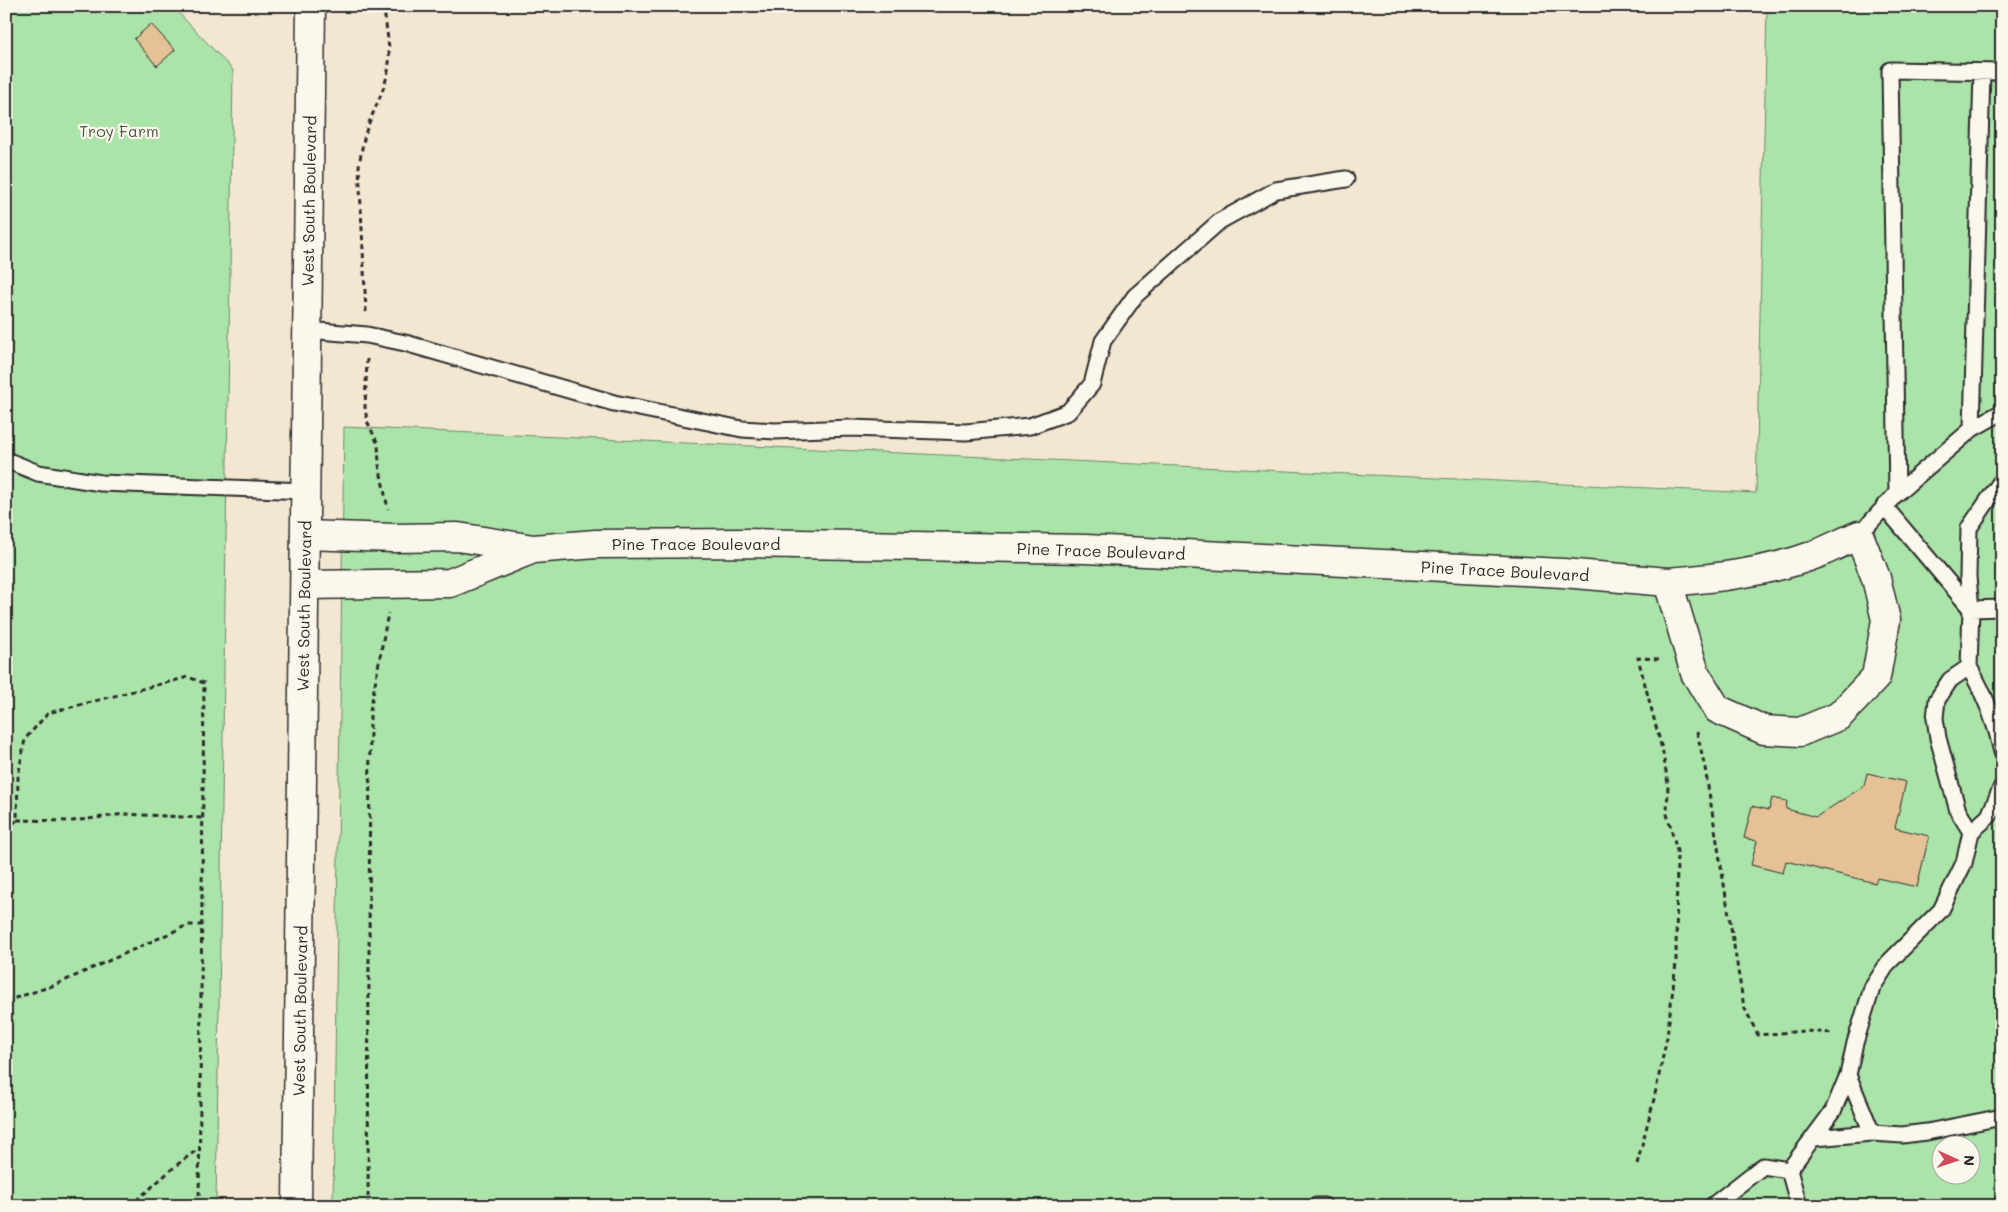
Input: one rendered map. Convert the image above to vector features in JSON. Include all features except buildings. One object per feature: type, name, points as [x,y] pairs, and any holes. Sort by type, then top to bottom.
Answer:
[{"type":"street","name":"West South Boulevard","points":[[297,1206],[311,6]]},
{"type":"street","name":"Pine Trace Boulevard","points":[[305,535],[394,538],[458,537],[533,549],[596,544],[884,545],[1086,549],[1564,573],[1668,582],[1719,578],[1773,567],[1816,554],[1859,535]]},
{"type":"street","points":[[1668,582],[1695,673],[1717,709],[1764,730],[1800,732],[1839,716],[1876,677],[1886,620],[1876,578],[1859,535]]},
{"type":"street","name":"Pine Trace Boulevard","points":[[305,585],[450,583],[533,549]]},
{"type":"lane","points":[[1859,535],[1897,493],[1890,70],[2002,72]]},
{"type":"lane","points":[[1972,429],[1982,72]]},
{"type":"lane","points":[[307,330],[367,335],[405,343],[614,403],[742,429],[775,431],[850,428],[966,432],[1030,426],[1068,412],[1092,384],[1103,341],[1135,296],[1220,221],[1276,190],[1346,179]]},
{"type":"lane","points":[[1889,501],[1972,429],[2002,412]]},
{"type":"lane","points":[[6,460],[38,473],[101,483],[306,491]]},
{"type":"lane","points":[[2002,480],[1970,528],[1968,577],[1971,609],[1969,667],[1979,685],[2000,741],[2002,752]]},
{"type":"lane","points":[[1889,501],[1971,609]]},
{"type":"lane","points":[[1971,609],[2002,608]]},
{"type":"lane","points":[[1969,667],[1950,680],[1937,700],[1935,718],[1938,738],[1958,811],[1970,832]]},
{"type":"lane","points":[[1789,1170],[1834,1111],[1848,1075],[1872,988],[1888,963],[1941,910],[1964,863],[1970,832],[1989,816],[2002,786]]},
{"type":"lane","points":[[1848,1075],[1872,1133]]},
{"type":"lane","points":[[1814,1138],[1872,1133],[1902,1135],[2002,1117]]},
{"type":"lane","points":[[1712,1206],[1764,1166],[1789,1170]]},
{"type":"lane","points":[[1789,1170],[1799,1206]]},
{"type":"lane","points":[[1316,1206],[1324,1206]]},
{"type":"path","points":[[384,6],[384,26],[389,52],[389,69],[384,90],[362,145],[359,166],[367,335],[365,407],[367,421],[378,444],[379,464],[389,514]]},
{"type":"path","points":[[368,1206],[370,718],[385,622]]},
{"type":"path","points":[[1637,1164],[1654,1099],[1667,1036],[1676,963],[1677,851],[1668,814],[1668,784],[1663,753],[1638,658],[1665,659]]},
{"type":"path","points":[[6,830],[16,820],[18,777],[25,739],[48,713],[188,677],[204,683],[199,1206]]},
{"type":"path","points":[[1695,723],[1744,1007],[1758,1035],[1804,1031],[1858,1034]]},
{"type":"path","points":[[16,820],[73,821],[125,814],[203,818]]},
{"type":"path","points":[[6,1001],[55,986],[188,925],[202,925]]},
{"type":"path","points":[[129,1206],[153,1188],[180,1161],[200,1149]]},
{"type":"green space","name":"Troy Farm","points":[[6,6],[172,6],[233,70],[216,1206],[6,1206]]},
{"type":"green space","points":[[1767,6],[2002,6],[2002,1206],[333,1206],[344,427],[1756,493]]}]
